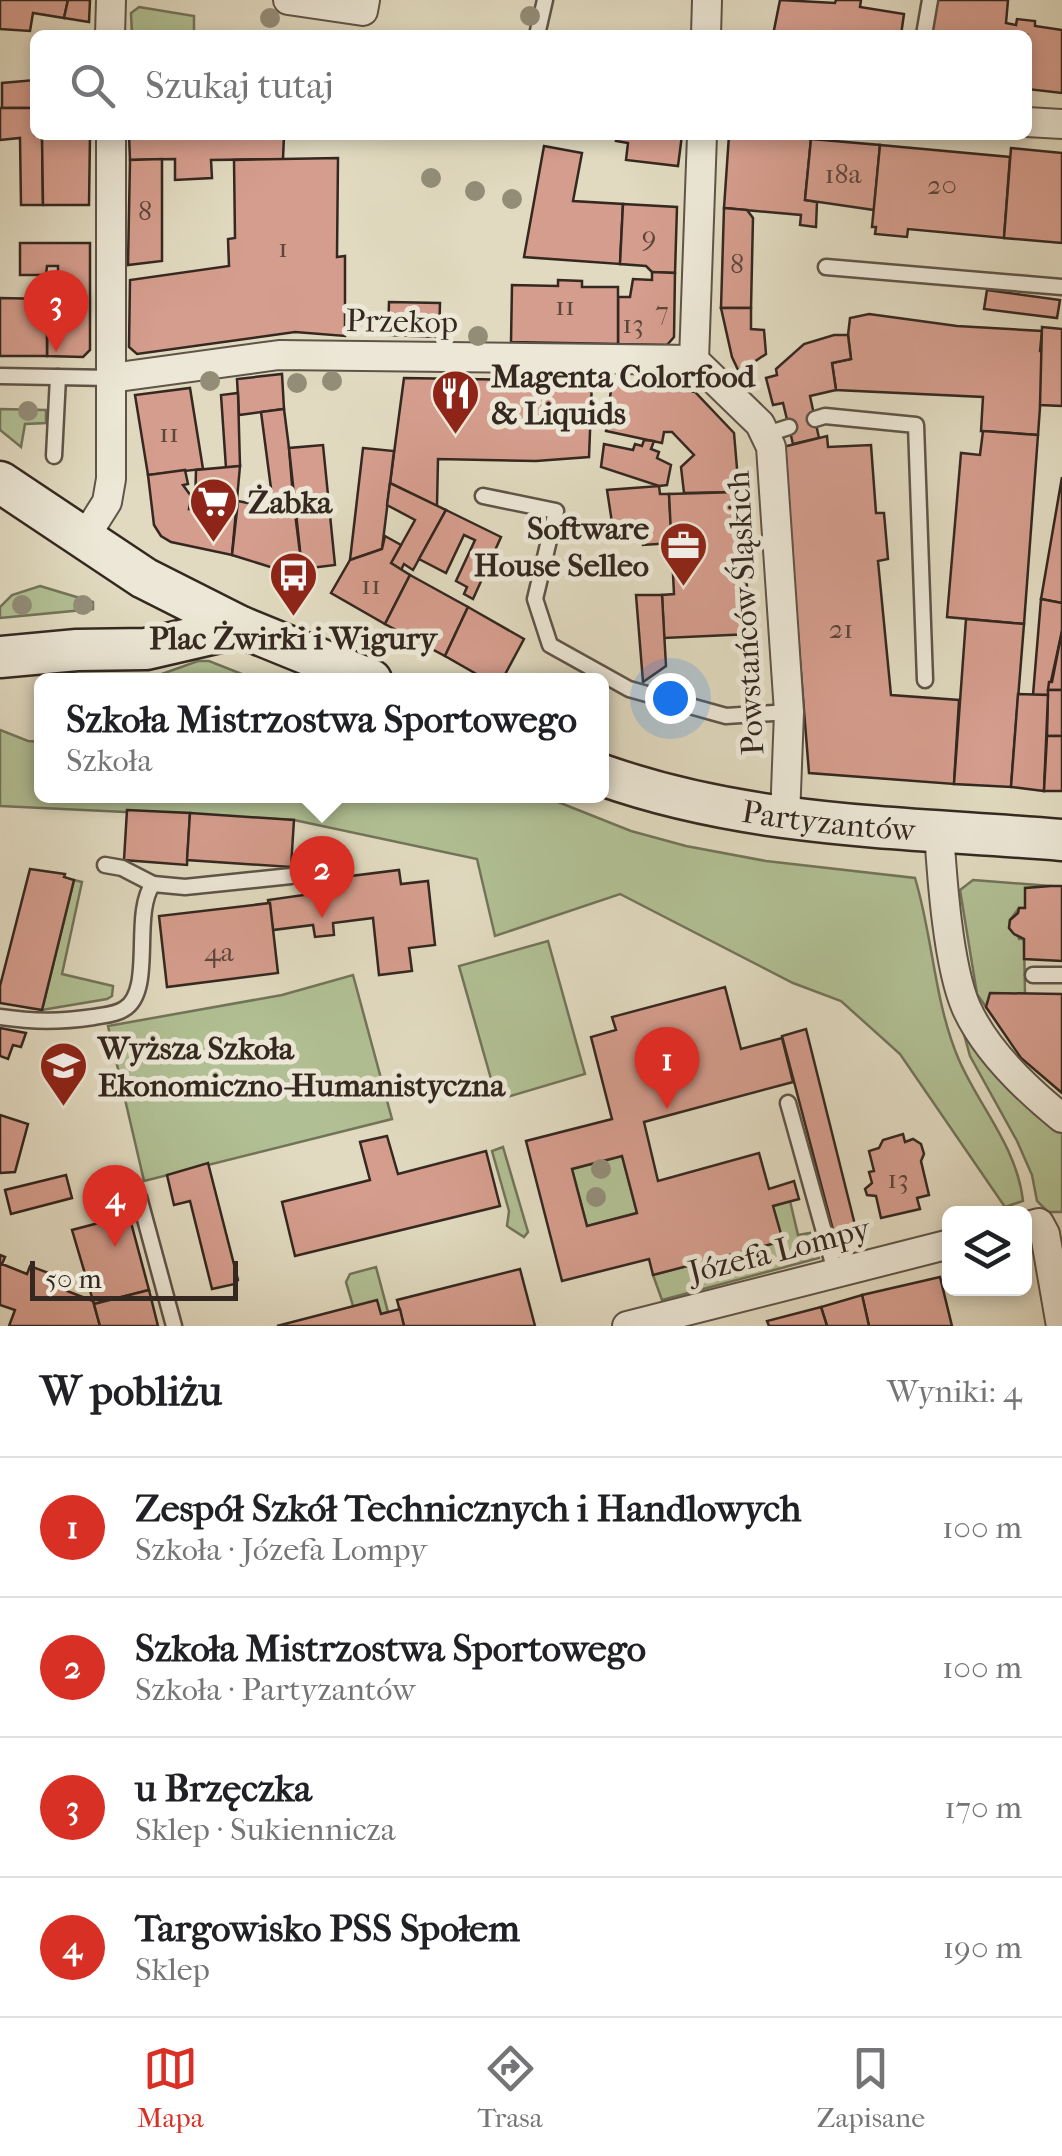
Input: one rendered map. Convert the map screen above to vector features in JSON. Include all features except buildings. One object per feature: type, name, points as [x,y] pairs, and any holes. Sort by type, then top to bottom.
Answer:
[{"type":"main road","points":[[0,482],[144,578],[241,628],[354,673]]},
{"type":"main road","points":[[0,658],[77,650],[146,649],[241,628]]},
{"type":"main road","name":"Partyzantów","points":[[609,778],[705,806],[785,818],[1062,840]]},
{"type":"street","points":[[110,30],[111,0]]},
{"type":"street","points":[[288,0],[364,6]]},
{"type":"street","points":[[706,30],[707,0]]},
{"type":"street","points":[[1032,122],[1062,124]]},
{"type":"street","points":[[83,540],[101,514],[110,491],[111,140]]},
{"type":"street","points":[[694,360],[702,140]]},
{"type":"street","name":"Przekop","points":[[112,378],[280,355],[694,360]]},
{"type":"street","name":"Powstańców Śląskich","points":[[694,360],[778,430],[771,447],[789,712],[785,818]]},
{"type":"street","points":[[939,831],[942,880],[965,1004],[996,1052],[1062,1118]]},
{"type":"street","points":[[1032,1225],[1049,1247],[1061,1326]]},
{"type":"street","name":"Józefa Lompy","points":[[632,1325],[942,1246]]},
{"type":"lane","points":[[538,30],[546,0]]},
{"type":"lane","points":[[925,30],[930,0]]},
{"type":"lane","points":[[826,267],[1062,287]]},
{"type":"lane","points":[[0,376],[112,378]]},
{"type":"lane","points":[[54,456],[58,377]]},
{"type":"lane","points":[[815,419],[825,416],[916,425],[926,680]]},
{"type":"lane","points":[[483,496],[556,511],[535,599],[550,645],[600,673]]},
{"type":"lane","points":[[609,678],[629,689],[726,716],[789,712]]},
{"type":"lane","points":[[105,865],[122,868],[153,884],[185,887],[291,876]]},
{"type":"lane","points":[[0,1017],[54,1023],[128,1008],[138,988],[144,904],[153,884]]},
{"type":"lane","points":[[1032,975],[1062,975]]},
{"type":"lane","points":[[788,1103],[835,1272]]},
{"type":"lane","points":[[139,1197],[174,1326]]},
{"type":"green space","points":[[139,7],[194,16],[194,30],[132,30],[131,13]]},
{"type":"green space","points":[[0,409],[46,410],[46,423],[25,424],[21,447],[0,430]]},
{"type":"green space","points":[[40,586],[93,602],[93,609],[0,618],[0,607],[12,595]]},
{"type":"green space","points":[[209,661],[239,673],[165,673]]},
{"type":"green space","points":[[0,730],[34,741],[34,803],[561,803],[631,831],[686,846],[766,861],[915,878],[951,1038],[968,1078],[1006,1145],[1023,1201],[1004,1206],[900,1054],[841,1001],[793,983],[620,894],[495,936],[477,859],[294,820],[0,806]]},
{"type":"green space","points":[[74,880],[82,882],[62,974],[113,986],[112,996],[42,1010]]},
{"type":"green space","points":[[973,880],[1051,886],[1025,908],[1019,908],[1010,920],[1009,927],[1019,939],[1024,939],[1025,994],[991,994],[986,1007],[977,994],[960,890]]},
{"type":"green space","points":[[548,941],[585,1074],[497,1100],[459,966]]},
{"type":"green space","points":[[353,975],[392,1119],[144,1181],[108,1026],[282,995]]},
{"type":"green space","points":[[959,1016],[1040,1114],[1062,1132],[1062,1212],[1048,1212],[1037,1201],[1032,1175],[970,1056]]},
{"type":"green space","points":[[503,1147],[528,1232],[524,1237],[507,1226],[509,1211],[492,1151]]},
{"type":"green space","points":[[622,1156],[637,1213],[587,1226],[572,1169]]},
{"type":"green space","points":[[790,1201],[798,1235],[810,1233],[819,1258],[662,1300],[653,1275],[782,1241],[773,1206]]},
{"type":"green space","points":[[376,1267],[388,1312],[381,1314],[353,1306],[346,1282],[350,1274]]},
{"type":"place","name":"u Brzęczka","points":[[56,352]]},
{"type":"place","name":"Magenta Colorfood & Liquids","points":[[456,436]]},
{"type":"place","name":"Żabka","points":[[213,544]]},
{"type":"place","name":"Software House Selleo","points":[[684,588]]},
{"type":"place","name":"Plac Żwirki i Wigury","points":[[293,618]]},
{"type":"place","name":"Szkoła Mistrzostwa Sportowego","points":[[322,918]]},
{"type":"place","name":"Wyższa Szkoła Ekonomiczno-Humanistyczna","points":[[63,1108]]},
{"type":"place","name":"Zespół Szkół Technicznych i Handlowych","points":[[667,1109]]},
{"type":"place","name":"Targowisko PSS Społem","points":[[115,1247]]}]
